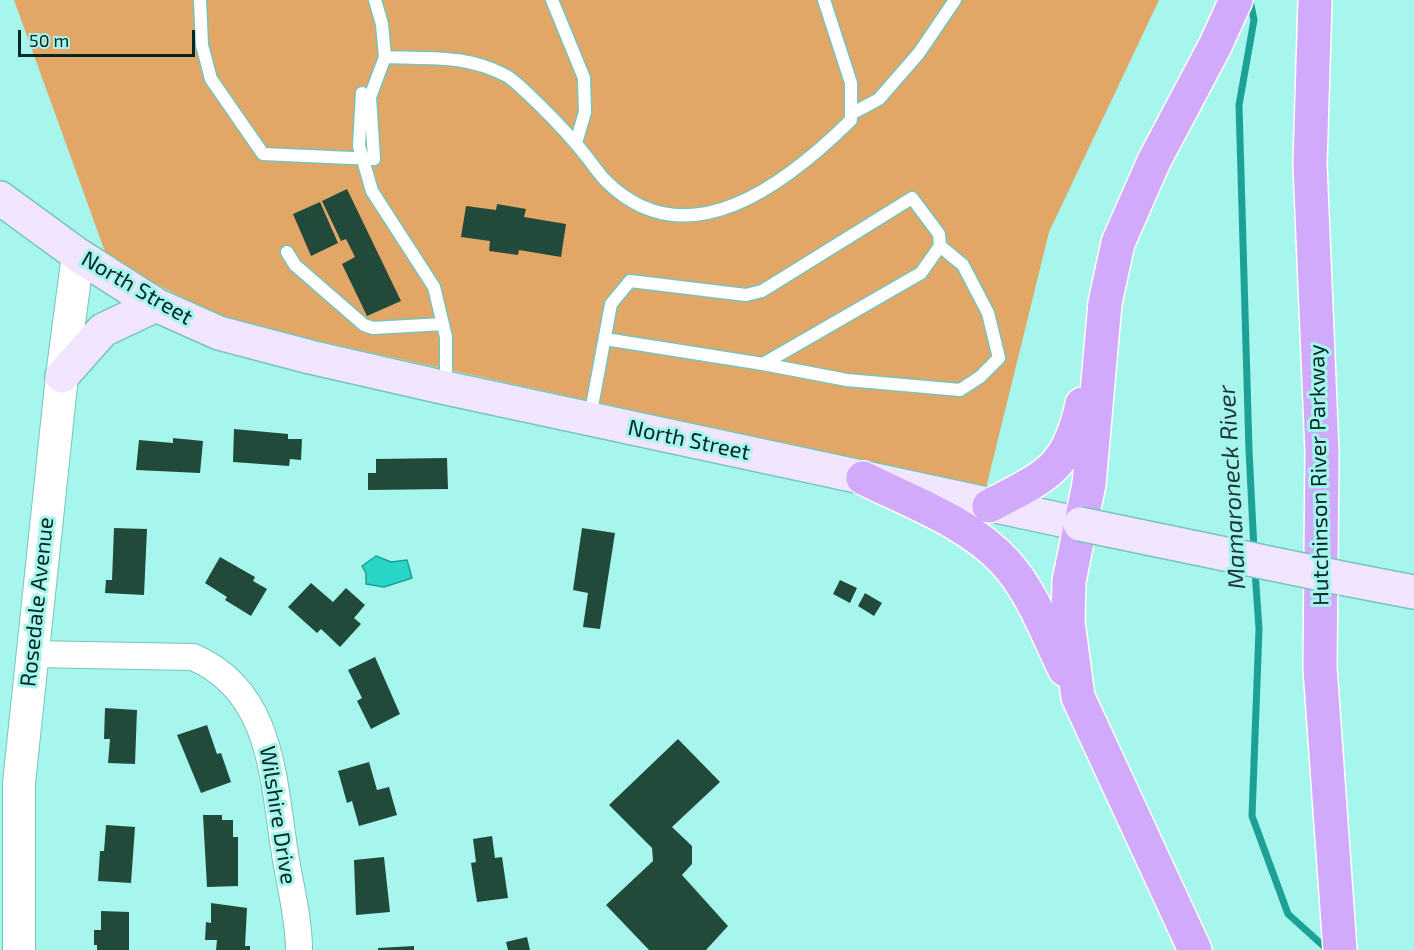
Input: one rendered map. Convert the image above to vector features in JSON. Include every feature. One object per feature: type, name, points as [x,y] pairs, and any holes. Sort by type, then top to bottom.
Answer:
[{"type":"highway","points":[[1078,697],[1068,603],[1070,564],[1089,484],[1108,281],[1118,243],[1154,161],[1215,46],[1236,0]]},
{"type":"highway","name":"Hutchinson River Parkway","points":[[1315,0],[1310,164],[1322,452],[1320,668],[1340,950]]},
{"type":"highway","points":[[989,506],[1041,479],[1066,452],[1077,430],[1101,339]]},
{"type":"highway","points":[[863,478],[966,530],[1000,557],[1027,594],[1078,697],[1195,950]]},
{"type":"main road","name":"North Street","points":[[0,198],[78,255],[156,305],[219,333],[310,357],[446,388],[989,506],[1414,592]]},
{"type":"main road","points":[[62,376],[103,330],[156,305]]},
{"type":"street","name":"Rosedale Avenue","points":[[19,950],[19,783],[62,376],[78,255]]},
{"type":"street","name":"Wilshire Drive","points":[[31,654],[193,657],[212,665],[242,694],[266,738],[299,950]]},
{"type":"lane","points":[[200,0],[202,45],[211,79],[263,154],[374,159],[370,97],[385,57],[382,24],[375,0]]},
{"type":"lane","points":[[552,0],[584,78],[585,112],[576,143]]},
{"type":"lane","points":[[385,57],[447,57],[480,64],[508,76],[545,110],[576,143],[605,180],[628,200],[654,213],[695,216],[753,198],[819,152],[851,120],[851,83],[824,0]]},
{"type":"lane","points":[[851,114],[879,99],[919,53],[955,0]]},
{"type":"lane","points":[[362,93],[359,146],[372,191],[434,287],[446,337],[446,388]]},
{"type":"lane","points":[[590,419],[611,304],[630,281],[746,295],[762,291],[912,198],[939,234],[940,246],[921,273],[763,364]]},
{"type":"lane","points":[[604,339],[763,364],[847,380],[960,390],[980,377],[999,358],[988,313],[963,266],[940,246]]},
{"type":"lane","points":[[287,252],[295,265],[364,325],[373,328],[443,324]]},
{"type":"shaded area","points":[[14,0],[1159,0],[1049,232],[986,488],[232,322],[108,260]]},
{"type":"shaded area","points":[[376,556],[391,562],[407,560],[412,578],[384,587],[366,584],[366,573],[362,566]]},
{"type":"building","points":[[347,189],[401,301],[367,316],[342,264],[355,257],[346,239],[341,241],[322,201]]},
{"type":"building","points":[[320,202],[338,243],[311,256],[293,214]]},
{"type":"building","points":[[497,204],[526,209],[524,217],[566,224],[561,257],[519,250],[518,255],[489,251],[490,241],[461,237],[466,206],[496,210]]},
{"type":"building","points":[[234,429],[288,434],[288,439],[302,439],[301,460],[290,459],[289,466],[233,462]]},
{"type":"building","points":[[173,438],[203,441],[200,473],[136,470],[139,440],[173,443]]},
{"type":"building","points":[[447,458],[448,489],[368,490],[368,473],[376,473],[376,459]]},
{"type":"building","points":[[114,528],[147,529],[144,595],[105,593],[106,580],[112,580]]},
{"type":"building","points":[[582,528],[615,533],[600,629],[583,627],[588,593],[573,590]]},
{"type":"building","points":[[220,557],[255,577],[253,581],[267,589],[251,616],[225,600],[227,597],[205,583]]},
{"type":"building","points":[[840,580],[857,588],[850,603],[833,594]]},
{"type":"building","points":[[311,583],[333,602],[346,588],[365,605],[354,618],[361,624],[340,647],[321,629],[317,633],[288,607]]},
{"type":"building","points":[[865,593],[882,603],[874,616],[858,606]]},
{"type":"building","points":[[375,657],[400,714],[371,729],[357,701],[362,698],[348,670]]},
{"type":"building","points":[[105,708],[137,710],[135,764],[108,763],[110,739],[104,739]]},
{"type":"building","points":[[207,725],[217,754],[221,753],[231,782],[201,793],[177,735]]},
{"type":"building","points":[[678,739],[720,782],[672,827],[692,846],[692,864],[682,875],[728,926],[706,950],[649,950],[606,905],[653,861],[652,848],[609,805]]},
{"type":"building","points":[[369,762],[377,790],[389,787],[397,815],[359,826],[352,801],[347,803],[338,771]]},
{"type":"building","points":[[203,815],[222,815],[222,820],[233,820],[233,837],[238,837],[238,886],[207,887]]},
{"type":"building","points":[[106,825],[135,827],[131,883],[98,881],[100,851],[104,851]]},
{"type":"building","points":[[492,836],[495,858],[502,857],[508,898],[477,902],[471,863],[476,862],[473,839]]},
{"type":"building","points":[[384,857],[390,912],[356,915],[354,860]]},
{"type":"building","points":[[211,903],[247,908],[245,946],[250,946],[250,950],[216,950],[217,940],[205,940],[206,922],[211,923]]},
{"type":"building","points":[[101,911],[129,912],[129,950],[97,950],[97,945],[94,945],[94,930],[101,930]]},
{"type":"building","points":[[527,937],[530,950],[508,950],[506,942]]},
{"type":"building","points":[[414,946],[414,950],[378,950],[378,948]]},
{"type":"waterway","name":"Mamaroneck River","points":[[1250,0],[1254,20],[1239,105],[1254,550]]},
{"type":"waterway","name":"Mamaroneck River","points":[[1255,571],[1259,629],[1252,816],[1288,914],[1328,950]]}]
